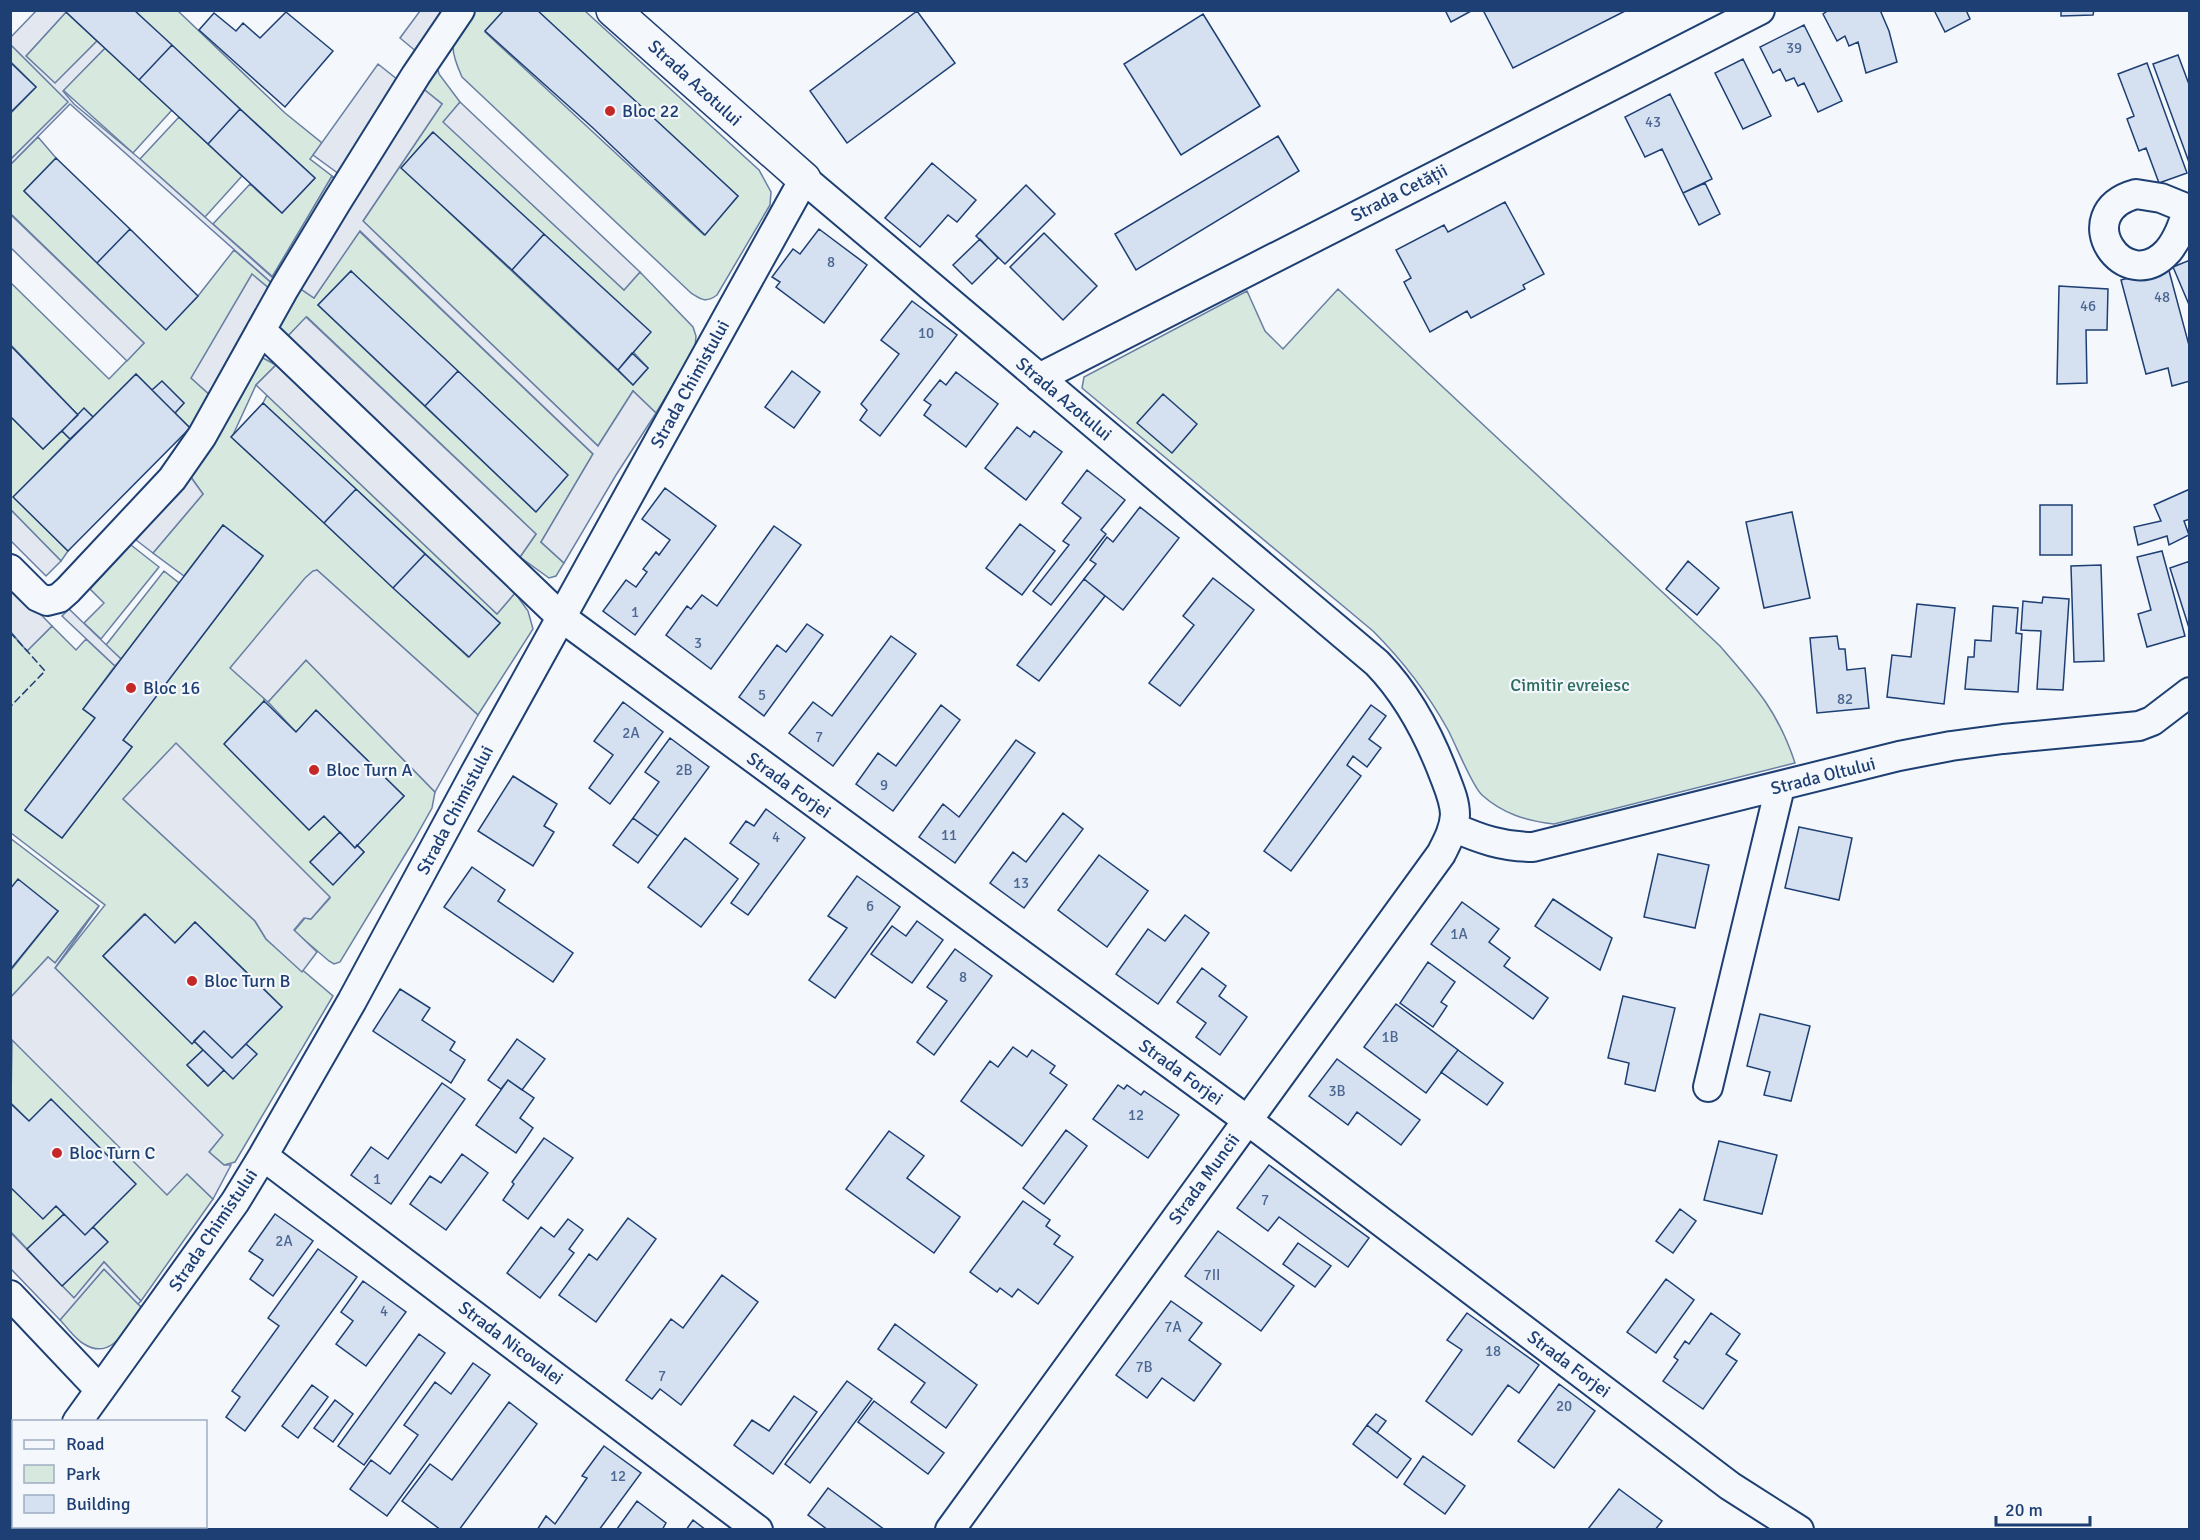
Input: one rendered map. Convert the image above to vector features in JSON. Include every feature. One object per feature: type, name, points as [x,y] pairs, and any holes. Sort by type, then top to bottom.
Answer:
[{"type":"street","points":[[10,569],[38,597],[47,601],[58,598],[172,479],[202,436],[336,203],[416,75],[460,10]]},
{"type":"street","name":"Strada Azotului","points":[[613,10],[804,179],[1361,648],[1393,679],[1432,743],[1452,797],[1455,812],[1454,827]]},
{"type":"street","name":"Strada Cetății","points":[[1039,378],[1760,10]]},
{"type":"street","name":"Strada Chimistului","points":[[78,1420],[236,1202],[263,1156],[352,1001],[561,617],[804,179]]},
{"type":"street","name":"Strada Forjei","points":[[261,330],[561,617],[1247,1120],[1730,1486],[1799,1530]]},
{"type":"street","name":"Strada Oltului","points":[[1454,827],[1493,843],[1514,847],[1533,846],[1899,756],[1951,746],[2139,726],[2152,721],[2190,692]]},
{"type":"street","points":[[1708,1087],[1780,787]]},
{"type":"street","name":"Strada Muncii","points":[[950,1530],[1441,855],[1454,827]]},
{"type":"street","name":"Strada Nicovalei","points":[[263,1156],[758,1530]]},
{"type":"street","points":[[10,1295],[100,1390]]},
{"type":"green space","points":[[134,11],[178,11],[285,113],[322,143],[310,159],[332,176],[273,277],[213,224],[250,184],[282,213],[315,178]]},
{"type":"green space","points":[[474,11],[504,11],[485,32],[704,235],[738,196],[537,11],[585,11],[759,170],[771,192],[770,205],[717,295],[704,300],[691,293],[462,77],[454,56],[454,42],[456,35]]},
{"type":"green space","points":[[66,12],[97,41],[55,84],[26,56]]},
{"type":"green space","points":[[11,45],[69,102],[11,159],[11,113],[36,87],[11,62]]},
{"type":"green space","points":[[105,48],[172,110],[133,153],[63,90]]},
{"type":"green space","points":[[436,62],[439,74],[460,102],[444,122],[624,290],[640,272],[693,327],[696,336],[695,348],[656,413],[633,391],[598,446],[363,221],[442,104],[421,87]],"holes":[[[432,133],[648,368],[633,385],[402,168]]]},
{"type":"green space","points":[[179,117],[242,176],[205,217],[140,159]]},
{"type":"green space","points":[[38,137],[56,158],[24,191],[166,329],[198,296],[234,250],[274,285],[271,290],[252,275],[211,396],[190,428],[175,413],[184,403],[162,382],[152,390],[136,374],[93,417],[84,409],[78,415],[11,345],[10,282],[109,379],[144,343],[11,214],[11,164]]},
{"type":"green space","points":[[359,231],[593,454],[541,542],[564,563],[556,576],[549,578],[520,557],[536,534],[307,317],[287,337],[277,331],[295,285],[314,298]],"holes":[[[351,271],[536,512],[318,305]]]},
{"type":"green space","name":"Cimitir evreiesc","points":[[1338,289],[1720,646],[1755,687],[1773,714],[1795,763],[1554,824],[1525,819],[1507,812],[1490,802],[1478,790],[1432,703],[1404,665],[1373,631],[1082,388],[1084,377],[1247,291],[1265,331],[1283,349]]},
{"type":"green space","points":[[263,358],[276,365],[256,385],[232,437],[468,657],[500,623],[263,403],[267,395],[497,614],[515,593],[528,611],[533,629],[478,715],[317,570],[264,701],[225,743],[309,830],[324,816],[340,832],[310,862],[333,884],[364,852],[357,845],[404,796],[317,711],[296,732],[268,702],[306,660],[435,792],[432,808],[340,962],[334,964],[329,961],[294,931],[305,918],[311,919],[330,898],[123,799],[255,921],[266,939],[333,996],[235,1162],[224,1165],[209,1152],[222,1135],[55,968],[105,905],[11,833],[10,632],[27,651],[52,626],[76,650],[86,639],[115,666],[83,709],[95,718],[25,810],[62,838],[132,747],[123,740],[263,556],[223,525],[184,576],[153,553],[203,494],[190,476],[258,361]],"holes":[[[144,914],[175,943],[195,922],[282,1007],[246,1044],[256,1055],[224,1070],[208,1086],[187,1065],[203,1050],[194,1041],[192,1043],[103,956]]]},
{"type":"green space","points":[[10,416],[43,449],[62,431],[70,439],[14,497],[68,551],[61,561],[11,510]]},
{"type":"green space","points":[[131,545],[159,567],[101,639],[84,623],[104,603],[90,589]]},
{"type":"green space","points":[[164,571],[179,583],[121,659],[106,645]]},
{"type":"green space","points":[[10,838],[99,906],[55,963],[48,957],[11,997],[11,970],[58,911],[11,889]]},
{"type":"green space","points":[[12,1037],[167,1194],[186,1173],[213,1199],[141,1301],[104,1262],[74,1298],[62,1286],[107,1241],[93,1227],[135,1184],[29,1121],[11,1103]]},
{"type":"green space","points":[[10,1187],[56,1206],[64,1214],[27,1249],[11,1232]]},
{"type":"green space","points":[[104,1269],[142,1308],[118,1340],[103,1348],[94,1348],[84,1344],[60,1320]]},
{"type":"shaded area","points":[[36,11],[67,11],[26,56],[55,83],[97,41],[105,48],[63,91],[74,104],[140,159],[272,277],[332,176],[336,179],[274,285],[70,104],[11,164],[11,159],[68,102],[11,45],[10,38]]},
{"type":"shaded area","points":[[420,11],[448,11],[418,53],[400,38]]},
{"type":"shaded area","points":[[378,64],[398,80],[339,174],[313,155]]},
{"type":"shaded area","points":[[421,87],[442,104],[363,221],[598,446],[633,391],[656,413],[564,563],[541,542],[593,454],[360,231],[314,298],[295,285]]},
{"type":"shaded area","points":[[460,102],[640,272],[624,290],[443,122]]},
{"type":"shaded area","points":[[10,214],[144,343],[127,361],[11,248]]},
{"type":"shaded area","points":[[252,274],[271,290],[211,396],[191,378]]},
{"type":"shaded area","points":[[306,317],[536,534],[520,557],[287,337]]},
{"type":"shaded area","points":[[276,365],[515,593],[497,614],[256,385]]},
{"type":"shaded area","points":[[190,476],[203,494],[153,553],[136,540]]},
{"type":"shaded area","points":[[11,510],[61,561],[46,576],[11,541]]},
{"type":"shaded area","points":[[317,570],[478,715],[435,792],[306,660],[268,702],[230,668],[305,578]]},
{"type":"shaded area","points":[[10,583],[52,626],[27,651],[11,632]]},
{"type":"shaded area","points":[[69,609],[121,659],[115,666],[62,616]]},
{"type":"shaded area","points":[[176,743],[330,897],[311,919],[304,918],[294,930],[317,952],[302,972],[266,939],[255,921],[123,799]]},
{"type":"shaded area","points":[[99,906],[55,968],[223,1135],[209,1152],[224,1165],[231,1165],[213,1199],[187,1174],[167,1195],[11,1039],[11,997],[48,957],[55,963]]},
{"type":"shaded area","points":[[10,1232],[74,1298],[104,1262],[141,1301],[138,1304],[104,1269],[60,1320],[11,1269]]},
{"type":"building","points":[[67,10],[134,10],[172,45],[139,80],[66,12]]},
{"type":"building","name":"Bloc 22","points":[[504,10],[537,10],[738,196],[705,235],[593,128],[485,31]]},
{"type":"building","points":[[1445,10],[1473,10],[1451,22]]},
{"type":"building","points":[[1483,10],[1627,10],[1513,68]]},
{"type":"building","points":[[1829,10],[1880,10],[1889,31],[1897,62],[1866,73],[1858,42],[1849,46],[1845,36],[1837,41],[1823,14]]},
{"type":"building","points":[[1934,10],[1966,10],[1970,19],[1945,32]]},
{"type":"building","points":[[2061,10],[2094,10],[2093,15],[2061,16]]},
{"type":"building","points":[[917,11],[955,63],[847,143],[810,91]]},
{"type":"building","points":[[286,12],[333,51],[285,107],[199,30],[214,13],[236,31],[243,23],[260,38]]},
{"type":"building","points":[[1203,14],[1260,106],[1181,155],[1124,64]]},
{"type":"building","points":[[1804,25],[1842,101],[1818,112],[1804,83],[1798,86],[1794,78],[1786,81],[1780,69],[1773,73],[1760,47]]},
{"type":"building","points":[[172,45],[240,109],[208,144],[139,80]]},
{"type":"building","points":[[2178,55],[2190,87],[2190,165],[2153,64]]},
{"type":"building","points":[[1743,59],[1771,116],[1743,129],[1715,73]]},
{"type":"building","points":[[10,62],[36,87],[10,113]]},
{"type":"building","points":[[2147,63],[2187,173],[2159,183],[2146,148],[2139,151],[2127,119],[2134,116],[2118,74]]},
{"type":"building","points":[[1670,94],[1712,179],[1683,193],[1662,149],[1645,157],[1625,117]]},
{"type":"building","points":[[240,109],[315,178],[282,213],[208,144]]},
{"type":"building","points":[[433,132],[544,234],[512,270],[401,168]]},
{"type":"building","points":[[1278,136],[1299,171],[1136,270],[1115,234]]},
{"type":"building","points":[[56,158],[130,229],[97,263],[24,191]]},
{"type":"building","points":[[932,163],[976,200],[957,222],[948,215],[920,247],[885,218]]},
{"type":"building","points":[[1705,183],[1720,214],[1699,225],[1683,193]]},
{"type":"building","points":[[1026,185],[1055,214],[1005,264],[976,236]]},
{"type":"building","points":[[1505,202],[1544,274],[1523,285],[1525,289],[1471,318],[1467,311],[1430,332],[1404,282],[1411,278],[1396,250],[1444,225],[1448,232]]},
{"type":"building","points":[[130,229],[198,296],[166,330],[97,263]]},
{"type":"building","points":[[819,229],[867,265],[824,323],[776,287],[780,282],[772,277],[793,249],[800,254]]},
{"type":"building","points":[[1044,233],[1097,286],[1063,320],[1010,267]]},
{"type":"building","points":[[544,234],[651,332],[618,370],[512,270]]},
{"type":"building","points":[[980,239],[998,258],[972,284],[953,265]]},
{"type":"building","points":[[2190,260],[2190,307],[2173,267]]},
{"type":"building","points":[[2168,267],[2190,349],[2190,381],[2172,386],[2168,368],[2146,374],[2121,280]]},
{"type":"building","points":[[351,271],[458,371],[425,406],[318,305]]},
{"type":"building","points":[[2059,286],[2108,289],[2107,330],[2086,330],[2087,383],[2057,384]]},
{"type":"building","points":[[912,301],[957,335],[880,436],[860,420],[867,410],[861,404],[899,354],[881,340]]},
{"type":"building","points":[[10,345],[78,415],[43,449],[10,416]]},
{"type":"building","points":[[632,353],[648,368],[633,385],[618,370]]},
{"type":"building","points":[[458,371],[568,475],[536,512],[425,406]]},
{"type":"building","points":[[792,371],[820,392],[794,428],[765,407]]},
{"type":"building","points":[[956,372],[998,404],[966,447],[924,415],[931,405],[924,400],[940,380],[946,385]]},
{"type":"building","points":[[136,374],[190,428],[68,551],[13,497]]},
{"type":"building","points":[[162,381],[184,403],[175,413],[152,390]]},
{"type":"building","points":[[1163,394],[1197,424],[1172,453],[1137,423]]},
{"type":"building","points":[[263,403],[356,489],[324,523],[231,437]]},
{"type":"building","points":[[84,408],[93,417],[70,439],[62,431]]},
{"type":"building","points":[[1017,427],[1030,437],[1034,431],[1062,452],[1026,500],[985,468]]},
{"type":"building","points":[[1087,470],[1125,500],[1101,530],[1106,534],[1051,605],[1033,591],[1069,545],[1063,541],[1081,518],[1062,503]]},
{"type":"building","points":[[665,488],[716,526],[635,635],[603,611],[626,580],[636,587],[647,572],[643,569],[656,552],[659,555],[670,540],[642,519]]},
{"type":"building","points":[[356,489],[425,554],[393,588],[324,523]]},
{"type":"building","points":[[2190,489],[2190,519],[2184,521],[2189,535],[2169,545],[2167,536],[2138,545],[2134,527],[2161,521],[2154,505]]},
{"type":"building","points":[[2040,505],[2072,505],[2072,555],[2040,555]]},
{"type":"building","points":[[1140,507],[1179,538],[1123,610],[1084,579],[1096,564],[1090,560],[1107,537],[1113,542]]},
{"type":"building","points":[[1792,512],[1810,598],[1764,608],[1746,522]]},
{"type":"building","points":[[1020,524],[1055,551],[1022,595],[986,568]]},
{"type":"building","name":"Bloc 16","points":[[223,525],[263,556],[123,740],[132,747],[62,838],[25,810],[95,718],[83,709]]},
{"type":"building","points":[[774,526],[801,545],[711,669],[666,635],[687,606],[691,609],[702,595],[717,606]]},
{"type":"building","points":[[2162,551],[2185,636],[2147,647],[2138,614],[2151,610],[2137,557]]},
{"type":"building","points":[[425,554],[500,623],[469,657],[393,588]]},
{"type":"building","points":[[1688,561],[1719,588],[1697,615],[1666,589]]},
{"type":"building","points":[[2190,561],[2190,631],[2170,568]]},
{"type":"building","points":[[2101,565],[2104,661],[2074,662],[2071,566]]},
{"type":"building","points":[[1213,578],[1254,610],[1180,706],[1149,683],[1194,625],[1183,616]]},
{"type":"building","points":[[1084,579],[1105,596],[1039,681],[1017,665]]},
{"type":"building","points":[[2043,597],[2069,599],[2063,690],[2037,689],[2041,631],[2021,630],[2023,601],[2042,603]]},
{"type":"building","points":[[1917,604],[1955,608],[1944,704],[1887,697],[1892,655],[1911,657]]},
{"type":"building","points":[[1993,606],[2018,608],[2016,633],[2022,634],[2018,692],[1965,689],[1968,657],[1974,657],[1975,640],[1991,641]]},
{"type":"building","points":[[807,624],[823,635],[764,716],[739,697],[777,645],[786,652]]},
{"type":"building","points":[[891,636],[916,654],[833,766],[789,733],[813,702],[832,716]]},
{"type":"building","points":[[1837,636],[1839,649],[1845,649],[1847,670],[1865,668],[1869,708],[1817,713],[1810,638]]},
{"type":"building","name":"Bloc Turn A","points":[[264,701],[296,732],[316,710],[404,796],[355,848],[324,816],[309,830],[224,744]]},
{"type":"building","points":[[623,702],[663,732],[610,804],[589,788],[613,755],[594,741]]},
{"type":"building","points":[[941,705],[960,720],[893,811],[856,784],[878,753],[896,766]]},
{"type":"building","points":[[1371,705],[1386,716],[1369,739],[1381,748],[1367,767],[1353,756],[1347,765],[1361,776],[1291,871],[1264,851]]},
{"type":"building","points":[[670,738],[709,767],[658,836],[633,818],[659,782],[645,772]]},
{"type":"building","points":[[1016,740],[1035,753],[955,863],[919,837],[943,804],[959,817]]},
{"type":"building","points":[[513,776],[557,804],[544,826],[554,832],[533,866],[478,831]]},
{"type":"building","points":[[766,809],[805,838],[748,915],[731,903],[759,864],[730,843],[746,821],[754,826]]},
{"type":"building","points":[[1063,813],[1083,829],[1024,908],[990,883],[1013,852],[1026,862]]},
{"type":"building","points":[[633,818],[658,836],[638,863],[613,845]]},
{"type":"building","points":[[1799,827],[1852,838],[1839,900],[1785,888]]},
{"type":"building","points":[[340,832],[355,848],[357,845],[364,852],[333,885],[310,862]]},
{"type":"building","points":[[685,838],[738,879],[701,927],[648,887]]},
{"type":"building","points":[[1658,854],[1709,865],[1695,928],[1644,917]]},
{"type":"building","points":[[1099,855],[1148,891],[1107,947],[1058,910]]},
{"type":"building","points":[[472,867],[505,890],[498,901],[573,953],[553,982],[444,907]]},
{"type":"building","points":[[857,876],[900,907],[835,998],[809,980],[847,928],[828,916]]},
{"type":"building","points":[[18,879],[58,911],[10,970],[10,889]]},
{"type":"building","points":[[1553,899],[1612,938],[1600,970],[1535,926]]},
{"type":"building","points":[[1462,902],[1499,929],[1489,942],[1510,958],[1504,966],[1548,998],[1533,1019],[1431,944]]},
{"type":"building","name":"Bloc Turn B","points":[[145,914],[175,943],[195,922],[282,1007],[232,1058],[204,1031],[192,1044],[103,956]]},
{"type":"building","points":[[1185,915],[1209,933],[1158,1004],[1116,974],[1148,929],[1165,941]]},
{"type":"building","points":[[917,921],[943,940],[912,983],[871,954],[892,926],[906,936]]},
{"type":"building","points":[[955,949],[992,976],[934,1055],[917,1042],[947,1001],[927,987]]},
{"type":"building","points":[[1428,962],[1455,982],[1441,1002],[1447,1006],[1433,1027],[1400,1003]]},
{"type":"building","points":[[1202,968],[1226,986],[1219,996],[1247,1017],[1220,1055],[1196,1037],[1206,1023],[1177,1002]]},
{"type":"building","points":[[400,989],[430,1008],[422,1020],[455,1042],[450,1050],[465,1060],[451,1083],[373,1031]]},
{"type":"building","points":[[1623,996],[1675,1008],[1655,1091],[1625,1084],[1629,1063],[1608,1058]]},
{"type":"building","points":[[1396,1004],[1458,1050],[1426,1093],[1364,1047]]},
{"type":"building","points":[[1760,1014],[1810,1026],[1791,1101],[1764,1095],[1770,1072],[1747,1066]]},
{"type":"building","points":[[204,1031],[232,1058],[246,1044],[257,1054],[233,1079],[194,1041]]},
{"type":"building","points":[[517,1039],[545,1059],[522,1090],[508,1080],[501,1089],[488,1080]]},
{"type":"building","points":[[1013,1047],[1027,1057],[1032,1050],[1055,1066],[1050,1073],[1067,1085],[1022,1146],[961,1101],[990,1061],[998,1067]]},
{"type":"building","points":[[203,1050],[224,1070],[208,1086],[187,1065]]},
{"type":"building","points":[[1458,1050],[1503,1083],[1487,1105],[1441,1072]]},
{"type":"building","points":[[1337,1059],[1420,1120],[1401,1145],[1357,1112],[1348,1125],[1309,1096]]},
{"type":"building","points":[[508,1080],[534,1098],[520,1118],[533,1128],[516,1153],[476,1125]]},
{"type":"building","points":[[442,1083],[465,1099],[391,1204],[351,1175],[371,1147],[388,1159]]},
{"type":"building","points":[[1118,1085],[1124,1089],[1127,1085],[1141,1095],[1144,1091],[1179,1115],[1148,1158],[1093,1119]]},
{"type":"building","name":"Bloc Turn C","points":[[51,1099],[136,1184],[85,1235],[56,1206],[43,1219],[10,1187],[10,1103],[29,1121]]},
{"type":"building","points":[[1066,1130],[1087,1146],[1044,1204],[1023,1188]]},
{"type":"building","points":[[889,1131],[924,1156],[907,1178],[960,1217],[934,1253],[846,1189]]},
{"type":"building","points":[[544,1138],[573,1158],[528,1219],[503,1200],[514,1184],[512,1182]]},
{"type":"building","points":[[1719,1141],[1777,1155],[1762,1214],[1704,1200]]},
{"type":"building","points":[[462,1154],[488,1173],[446,1230],[410,1204],[430,1176],[441,1183]]},
{"type":"building","points":[[1269,1165],[1369,1238],[1348,1267],[1279,1217],[1268,1231],[1237,1208]]},
{"type":"building","points":[[1023,1201],[1050,1220],[1046,1226],[1060,1236],[1054,1244],[1073,1257],[1038,1304],[1018,1289],[1012,1297],[1000,1288],[997,1292],[970,1272]]},
{"type":"building","points":[[1680,1209],[1696,1221],[1673,1253],[1656,1241]]},
{"type":"building","points":[[64,1214],[85,1235],[93,1227],[108,1242],[62,1286],[27,1249]]},
{"type":"building","points":[[275,1214],[313,1241],[273,1296],[250,1279],[263,1260],[249,1251]]},
{"type":"building","points":[[628,1218],[656,1239],[596,1322],[559,1295],[589,1254],[597,1260]]},
{"type":"building","points":[[568,1219],[583,1230],[569,1249],[574,1253],[540,1298],[507,1273],[541,1227],[554,1237]]},
{"type":"building","points":[[1218,1231],[1294,1286],[1261,1331],[1185,1276]]},
{"type":"building","points":[[1298,1243],[1331,1266],[1315,1287],[1283,1264]]},
{"type":"building","points":[[318,1249],[357,1277],[245,1431],[226,1417],[240,1397],[232,1391],[279,1326],[268,1318]]},
{"type":"building","points":[[722,1275],[758,1302],[681,1405],[660,1389],[652,1399],[626,1380],[671,1319],[683,1328]]},
{"type":"building","points":[[1666,1279],[1694,1300],[1656,1353],[1627,1332]]},
{"type":"building","points":[[363,1281],[406,1312],[366,1366],[336,1344],[353,1321],[341,1312]]},
{"type":"building","points":[[1171,1301],[1202,1323],[1189,1340],[1221,1364],[1194,1401],[1162,1378],[1147,1398],[1116,1375]]},
{"type":"building","points":[[1467,1313],[1539,1365],[1519,1393],[1508,1385],[1472,1435],[1426,1401],[1462,1350],[1447,1340]]},
{"type":"building","points":[[1711,1313],[1740,1334],[1726,1354],[1737,1361],[1703,1409],[1663,1381],[1678,1360],[1674,1357],[1685,1341],[1689,1344]]},
{"type":"building","points":[[895,1324],[977,1385],[946,1428],[911,1402],[925,1383],[878,1349]]},
{"type":"building","points":[[419,1334],[445,1353],[364,1465],[338,1446]]},
{"type":"building","points":[[473,1363],[490,1375],[387,1516],[350,1489],[371,1460],[390,1474],[418,1435],[404,1425],[435,1382],[451,1394]]},
{"type":"building","points":[[847,1381],[872,1399],[810,1483],[785,1464]]},
{"type":"building","points":[[1559,1384],[1595,1411],[1554,1468],[1518,1441]]},
{"type":"building","points":[[312,1385],[328,1397],[298,1438],[282,1426]]},
{"type":"building","points":[[794,1396],[817,1412],[773,1474],[734,1445],[752,1420],[769,1431]]},
{"type":"building","points":[[335,1400],[353,1414],[333,1442],[314,1428]]},
{"type":"building","points":[[874,1401],[944,1453],[928,1474],[858,1422]]},
{"type":"building","points":[[509,1402],[537,1424],[459,1530],[441,1530],[402,1501],[430,1464],[452,1480]]},
{"type":"building","points":[[1376,1414],[1386,1421],[1377,1433],[1367,1425]]},
{"type":"building","points":[[1367,1425],[1411,1459],[1397,1478],[1353,1444]]},
{"type":"building","points":[[604,1446],[641,1473],[599,1530],[537,1530],[546,1516],[555,1524],[587,1478],[582,1476]]},
{"type":"building","points":[[1423,1456],[1465,1486],[1445,1514],[1404,1484]]},
{"type":"building","points":[[828,1488],[885,1530],[828,1530],[808,1515]]},
{"type":"building","points":[[1619,1489],[1662,1521],[1655,1530],[1588,1529]]},
{"type":"building","points":[[637,1501],[666,1523],[662,1530],[617,1529]]},
{"type":"building","points":[[693,1520],[706,1530],[686,1530]]},
{"type":"building","points":[[106,1528],[166,1528],[165,1530],[108,1530]]},
{"type":"fence","points":[[10,632],[45,671],[10,707]]},
{"type":"place","name":"Bloc 22","points":[[610,111]]},
{"type":"place","name":"Bloc 16","points":[[131,688]]},
{"type":"place","name":"Bloc Turn A","points":[[314,770]]},
{"type":"place","name":"Bloc Turn B","points":[[192,981]]},
{"type":"place","name":"Bloc Turn C","points":[[57,1153]]}]
